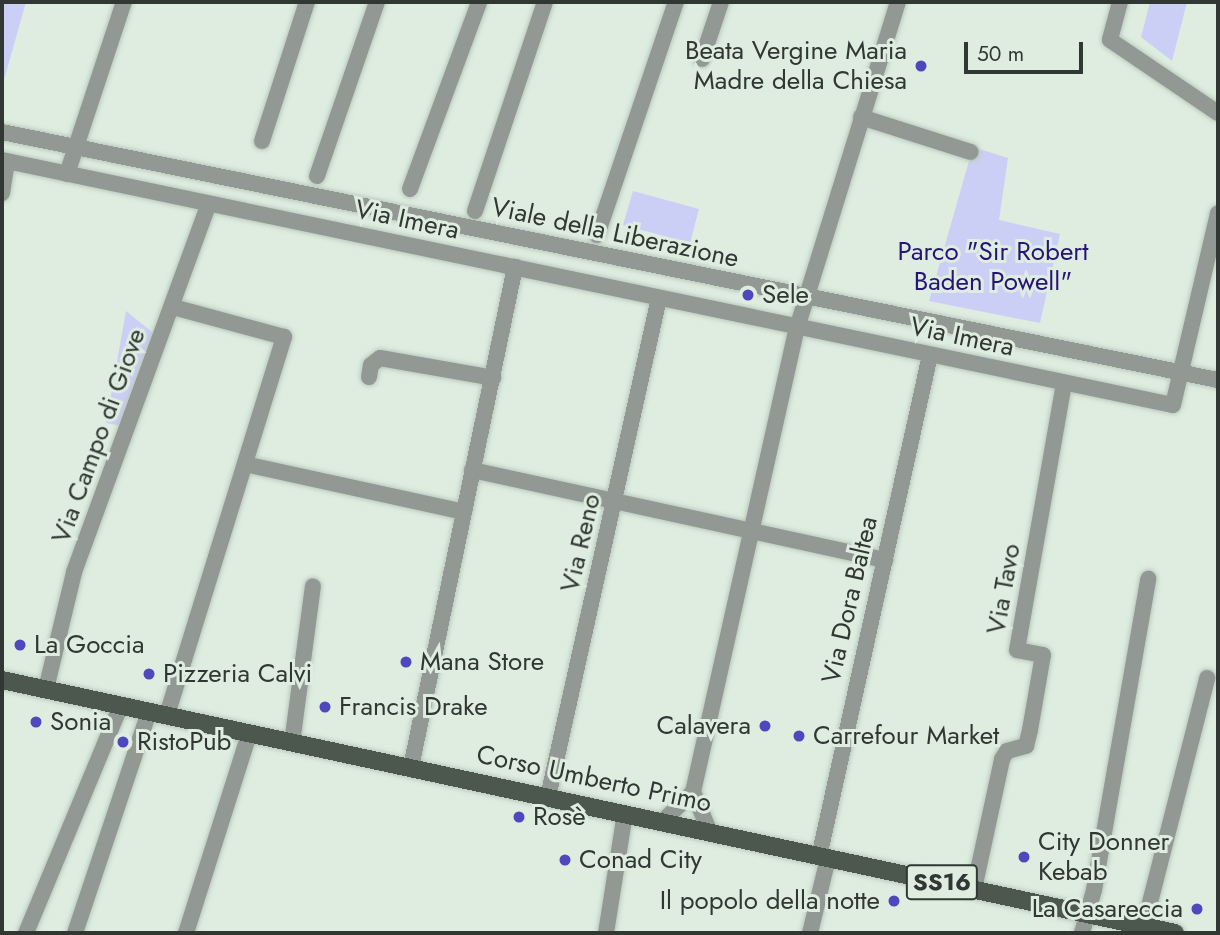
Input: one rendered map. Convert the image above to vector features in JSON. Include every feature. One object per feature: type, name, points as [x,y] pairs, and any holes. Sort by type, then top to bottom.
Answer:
[{"type":"main road","name":"Corso Umberto Primo","points":[[2,680],[664,820],[823,858],[1175,933]]},
{"type":"street","points":[[67,174],[74,146],[124,2]]},
{"type":"street","points":[[261,141],[307,2]]},
{"type":"street","points":[[317,176],[377,2]]},
{"type":"street","points":[[410,189],[479,2]]},
{"type":"street","points":[[475,211],[545,2]]},
{"type":"street","points":[[597,235],[676,2]]},
{"type":"street","points":[[702,59],[721,2]]},
{"type":"street","points":[[664,820],[693,792],[797,328],[898,2]]},
{"type":"street","points":[[1120,2],[1110,40],[1218,113]]},
{"type":"street","points":[[861,117],[971,152]]},
{"type":"street","name":"Viale della Liberazione","points":[[2,132],[806,299],[1218,380]]},
{"type":"street","points":[[2,193],[4,161]]},
{"type":"street","name":"Via Imera","points":[[4,161],[1173,405],[1183,372]]},
{"type":"street","name":"Via Campo di Giove","points":[[46,689],[74,572],[209,204]]},
{"type":"street","points":[[1183,372],[1218,213]]},
{"type":"street","points":[[411,767],[515,267]]},
{"type":"street","name":"Via Reno","points":[[548,797],[616,502],[659,298]]},
{"type":"street","points":[[75,933],[158,713],[284,337],[173,307]]},
{"type":"street","name":"Via Dora Baltea","points":[[810,933],[823,858],[930,355]]},
{"type":"street","points":[[369,377],[371,365],[380,358],[492,377]]},
{"type":"street","name":"Via Tavo","points":[[974,889],[1002,759],[1007,751],[1026,746],[1030,730],[1043,655],[1017,650],[1064,383]]},
{"type":"street","points":[[249,465],[464,512]]},
{"type":"street","points":[[472,470],[885,560]]},
{"type":"street","points":[[1082,933],[1148,579]]},
{"type":"street","points":[[292,743],[313,586]]},
{"type":"street","points":[[1144,926],[1207,678]]},
{"type":"street","points":[[26,933],[121,705]]},
{"type":"street","points":[[186,933],[249,734]]},
{"type":"street","points":[[693,792],[709,830]]},
{"type":"street","points":[[606,933],[625,813]]},
{"type":"green space","points":[[2,2],[26,2],[2,87]]},
{"type":"green space","points":[[1150,2],[1187,2],[1172,61],[1141,37]]},
{"type":"green space","name":"Parco \"Sir Robert Baden Powell\"","points":[[973,147],[1008,158],[999,220],[1060,234],[1040,323],[929,301]]},
{"type":"green space","points":[[633,191],[699,209],[690,243],[623,225]]},
{"type":"green space","points":[[126,311],[157,336],[122,426],[106,423]]},
{"type":"place","name":"Beata Vergine Maria Madre della Chiesa","points":[[921,66]]},
{"type":"place","name":"Sele","points":[[748,295]]},
{"type":"place","name":"La Goccia","points":[[20,645]]},
{"type":"place","name":"Mana Store","points":[[406,662]]},
{"type":"place","name":"Pizzeria Calvi","points":[[149,674]]},
{"type":"place","name":"Francis Drake","points":[[325,707]]},
{"type":"place","name":"Sonia","points":[[36,722]]},
{"type":"place","name":"Calavera","points":[[765,726]]},
{"type":"place","name":"Carrefour Market","points":[[799,736]]},
{"type":"place","name":"RistoPub","points":[[123,742]]},
{"type":"place","name":"Rosè","points":[[519,817]]},
{"type":"place","name":"City Donner Kebab","points":[[1024,857]]},
{"type":"place","name":"Conad City","points":[[565,860]]},
{"type":"place","name":"Il popolo della notte","points":[[894,901]]},
{"type":"place","name":"La Casareccia","points":[[1197,909]]}]
